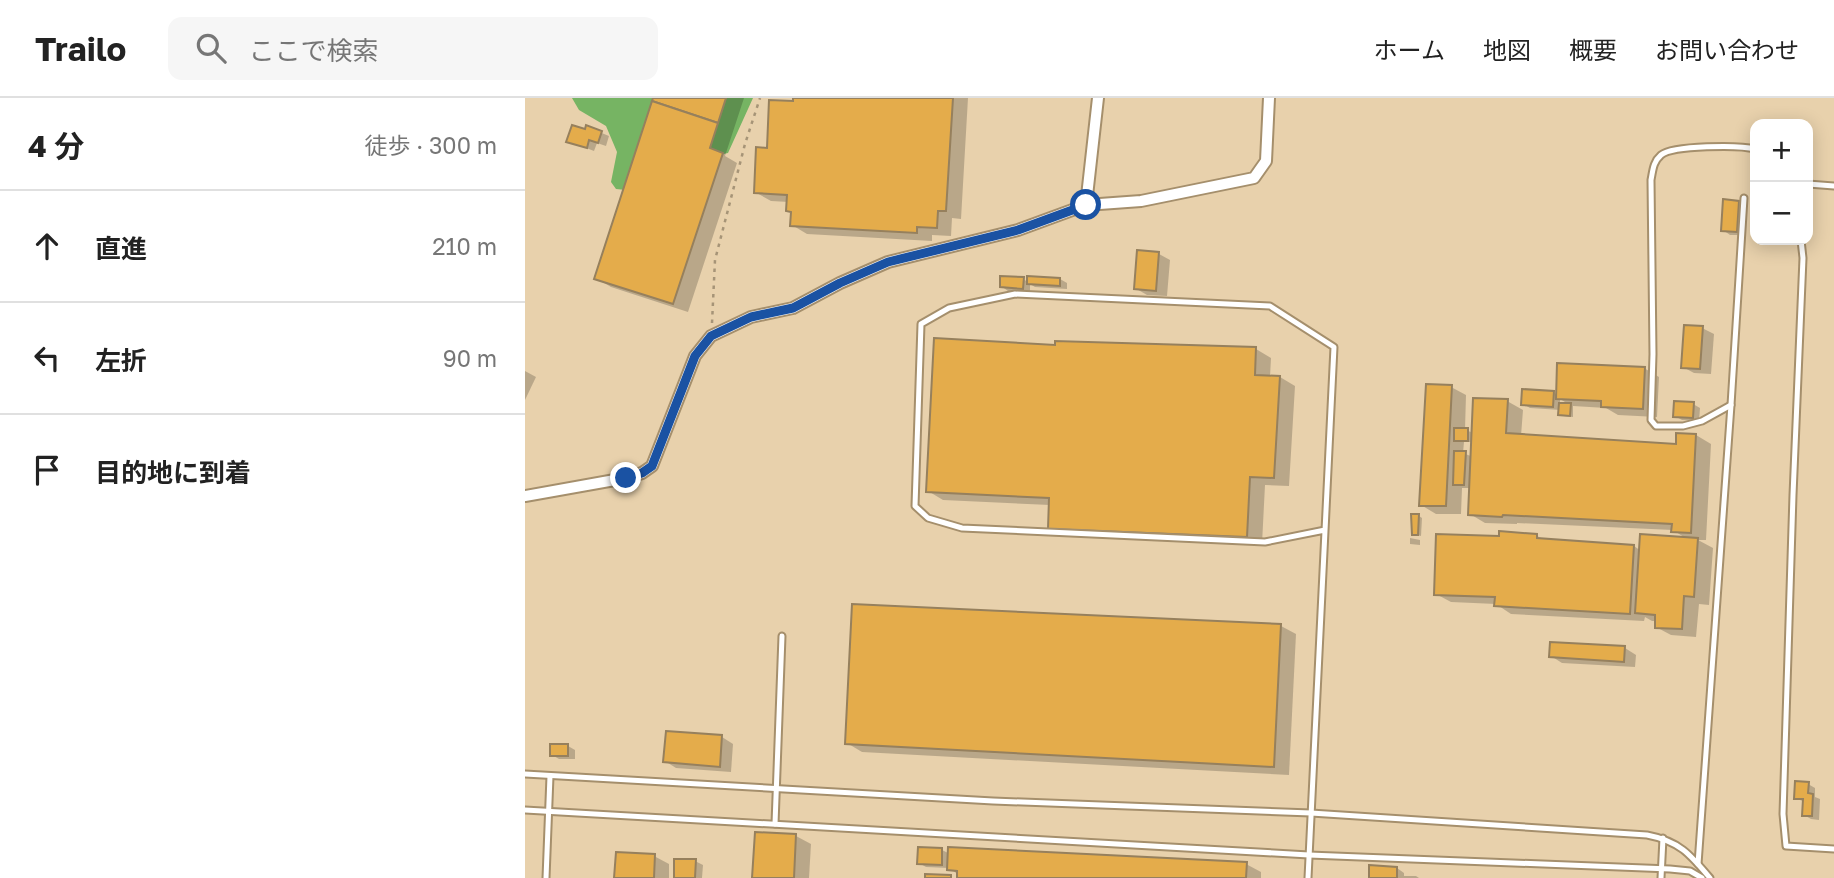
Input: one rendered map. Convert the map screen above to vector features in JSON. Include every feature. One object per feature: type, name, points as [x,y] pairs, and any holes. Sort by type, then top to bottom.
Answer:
[{"type":"street","points":[[1086,205],[1098,98]]},
{"type":"street","points":[[525,496],[626,478],[642,473],[652,466],[695,356],[711,336],[751,317],[793,308],[888,262],[1018,230],[1086,205],[1141,201],[1254,178],[1266,161],[1269,98]]},
{"type":"lane","points":[[1731,405],[1702,421],[1683,426],[1656,426],[1651,420],[1651,180],[1653,163],[1663,153],[1681,149],[1750,148]]},
{"type":"lane","points":[[1813,184],[1834,186]]},
{"type":"lane","points":[[1697,864],[1744,198]]},
{"type":"lane","points":[[1802,245],[1783,814],[1786,846],[1834,849]]},
{"type":"lane","points":[[1308,878],[1310,855],[1311,813],[1325,530],[1333,347],[1270,306],[1015,294],[949,308],[921,324],[915,506],[928,518],[962,528],[1265,542],[1325,530]]},
{"type":"lane","points":[[775,824],[782,636]]},
{"type":"lane","points":[[525,774],[993,801],[1311,813],[1647,835],[1678,845],[1710,878]]},
{"type":"lane","points":[[546,878],[550,776]]},
{"type":"lane","points":[[525,810],[1310,855],[1662,869],[1690,871],[1702,878]]},
{"type":"lane","points":[[1661,878],[1663,838]]},
{"type":"path","points":[[711,336],[715,260],[745,144],[760,98]]},
{"type":"green space","points":[[572,98],[753,98],[728,153],[702,159],[626,190],[616,189],[611,182],[617,152],[606,126],[579,110]]},
{"type":"building","points":[[653,98],[726,98],[718,123],[652,101]]},
{"type":"building","points":[[793,98],[953,98],[946,211],[938,211],[937,228],[917,227],[917,233],[790,226],[791,212],[786,211],[787,195],[754,193],[756,147],[767,148],[769,100],[793,101]]},
{"type":"building","points":[[652,101],[718,123],[710,148],[723,153],[673,304],[594,279]]},
{"type":"building","points":[[572,125],[585,129],[586,125],[602,131],[598,143],[589,140],[587,148],[566,142]]},
{"type":"building","points":[[1723,199],[1739,201],[1737,232],[1721,231]]},
{"type":"building","points":[[1137,250],[1159,252],[1156,291],[1134,289]]},
{"type":"building","points":[[1000,276],[1024,277],[1023,289],[1000,287]]},
{"type":"building","points":[[1027,276],[1060,278],[1060,286],[1027,284]]},
{"type":"building","points":[[1684,325],[1703,326],[1700,369],[1681,368]]},
{"type":"building","points":[[934,338],[1055,345],[1055,341],[1256,347],[1255,375],[1280,376],[1274,478],[1250,477],[1247,537],[1048,529],[1049,498],[926,492]]},
{"type":"building","points":[[1557,363],[1645,367],[1643,409],[1601,407],[1601,401],[1556,399]]},
{"type":"building","points":[[1426,384],[1452,385],[1446,506],[1419,506]]},
{"type":"building","points":[[1522,389],[1554,391],[1553,407],[1521,405]]},
{"type":"building","points":[[1473,398],[1508,399],[1506,433],[1676,444],[1676,433],[1696,434],[1691,533],[1671,532],[1672,524],[1468,515]]},
{"type":"building","points":[[1674,401],[1694,402],[1693,418],[1673,417]]},
{"type":"building","points":[[1559,403],[1571,403],[1570,416],[1558,415]]},
{"type":"building","points":[[1454,428],[1468,428],[1468,441],[1454,441]]},
{"type":"building","points":[[1454,451],[1466,451],[1464,485],[1453,485]]},
{"type":"building","points":[[1411,514],[1419,514],[1418,535],[1412,535]]},
{"type":"building","points":[[1499,531],[1537,534],[1537,538],[1634,545],[1630,614],[1494,606],[1495,597],[1434,595],[1436,534],[1499,536]]},
{"type":"building","points":[[1640,534],[1698,538],[1694,597],[1684,596],[1682,629],[1655,628],[1655,615],[1635,613]]},
{"type":"building","points":[[852,604],[1281,624],[1274,767],[845,744]]},
{"type":"building","points":[[1550,642],[1625,646],[1624,662],[1549,657]]},
{"type":"building","points":[[666,731],[722,735],[720,767],[663,762]]},
{"type":"building","points":[[550,744],[568,744],[568,756],[550,756]]},
{"type":"building","points":[[1795,781],[1809,782],[1808,793],[1813,794],[1812,816],[1802,816],[1803,799],[1794,799]]},
{"type":"building","points":[[755,832],[796,834],[794,878],[752,878]]},
{"type":"building","points":[[918,847],[942,848],[942,865],[917,864]]},
{"type":"building","points":[[948,847],[1247,862],[1246,878],[957,878],[957,871],[947,870]]},
{"type":"building","points":[[616,852],[655,854],[654,878],[614,878]]},
{"type":"building","points":[[674,859],[696,859],[695,878],[674,878]]},
{"type":"building","points":[[1369,865],[1397,867],[1397,878],[1369,878]]},
{"type":"building","points":[[925,874],[951,875],[951,878],[925,878]]},
{"type":"route","points":[[626,478],[642,473],[652,466],[695,356],[711,336],[751,317],[793,308],[888,262],[1018,230],[1086,205]]}]
